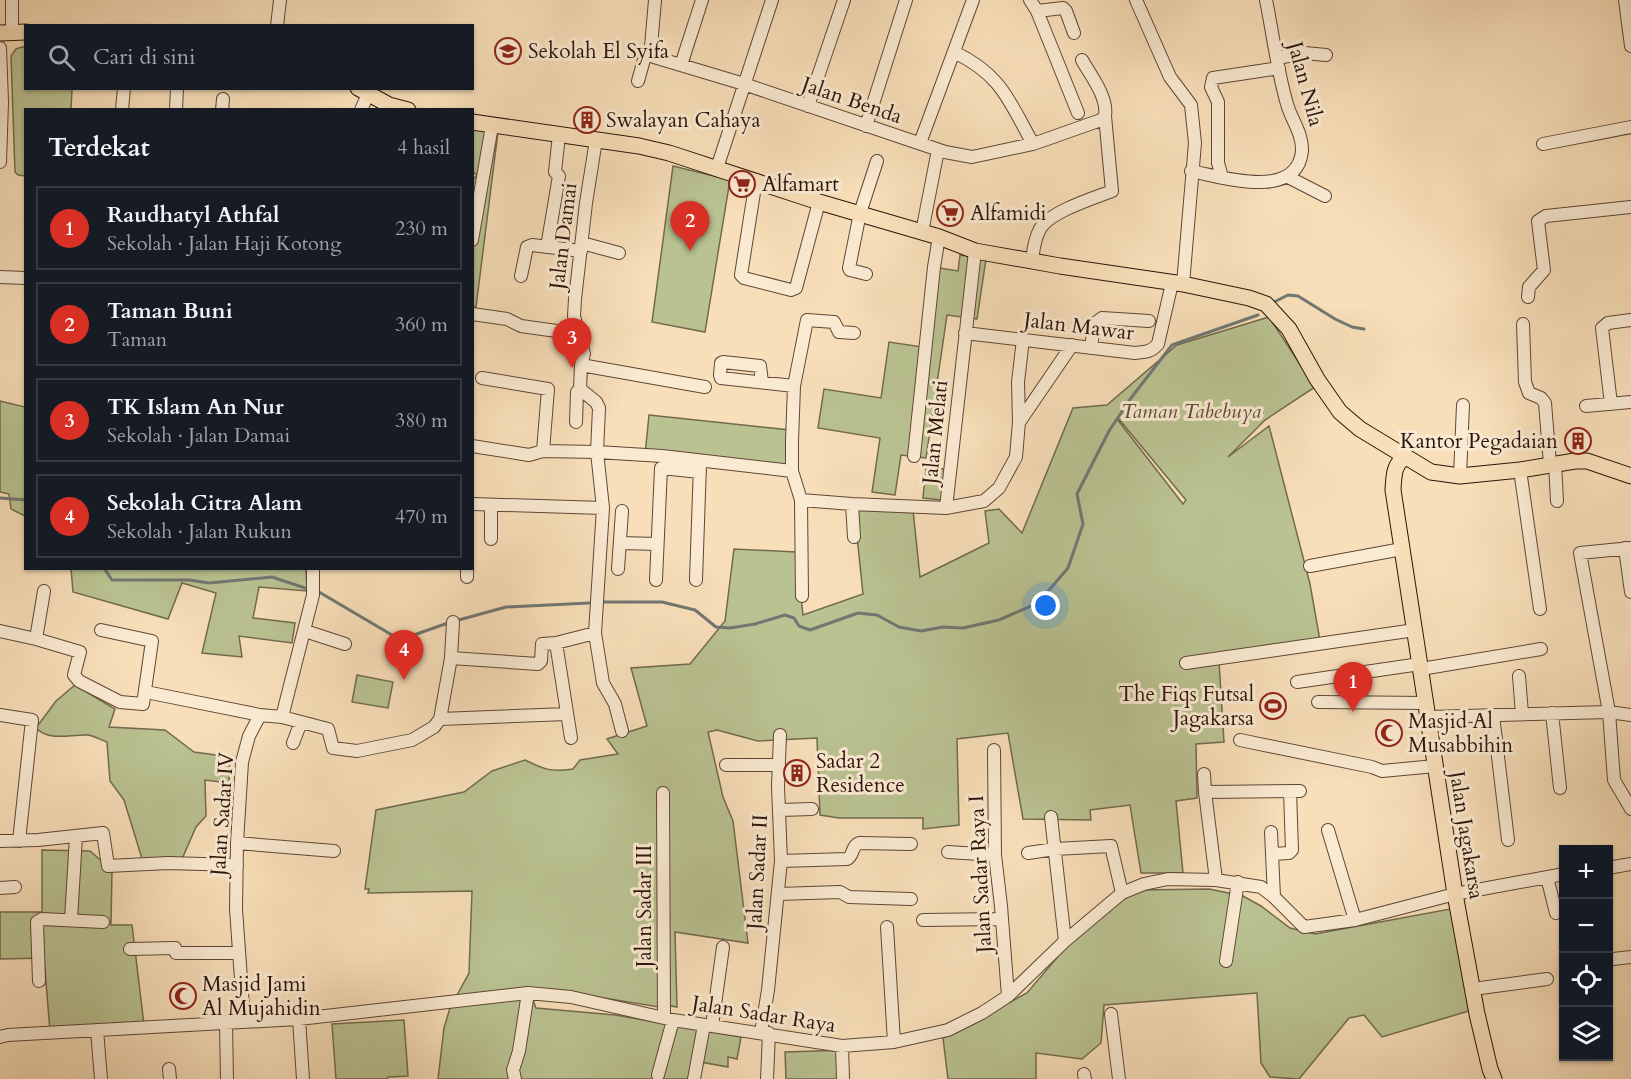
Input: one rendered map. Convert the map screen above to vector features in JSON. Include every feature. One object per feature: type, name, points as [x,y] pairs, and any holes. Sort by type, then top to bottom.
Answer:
[{"type":"main road","points":[[363,91],[388,107]]},
{"type":"main road","points":[[474,122],[669,153],[819,202],[939,237],[975,251],[1177,284],[1266,304],[1289,329],[1317,379],[1340,412],[1360,429],[1431,472],[1460,476],[1587,461],[1631,476]]},
{"type":"main road","name":"Jalan Jagakarsa","points":[[1405,457],[1398,462],[1394,472],[1393,490],[1455,894],[1473,989],[1494,1079]]},
{"type":"street","points":[[12,0],[13,32]]},
{"type":"street","points":[[277,24],[280,0]]},
{"type":"street","points":[[638,81],[645,56],[651,47],[654,0]]},
{"type":"street","points":[[681,65],[702,0]]},
{"type":"street","points":[[717,168],[772,0]]},
{"type":"street","points":[[808,106],[844,0]]},
{"type":"street","points":[[866,126],[906,0]]},
{"type":"street","points":[[920,143],[973,0]]},
{"type":"street","points":[[1030,0],[1037,11],[1078,112]]},
{"type":"street","points":[[1136,0],[1170,77],[1191,105],[1195,142],[1177,284]]},
{"type":"street","name":"Jalan Nila","points":[[1266,0],[1287,106],[1300,136],[1302,152],[1298,164],[1288,177]]},
{"type":"street","points":[[1625,0],[1631,46]]},
{"type":"street","points":[[1037,11],[1063,8],[1074,33]]},
{"type":"street","name":"Jalan Benda","points":[[651,47],[654,57],[744,84],[939,150],[972,157],[1034,144],[1084,127],[1105,117]]},
{"type":"street","points":[[0,48],[0,162]]},
{"type":"street","points":[[954,52],[986,70],[1001,86],[1034,144]]},
{"type":"street","points":[[1222,177],[1218,163],[1218,102],[1211,87],[1213,78],[1278,63],[1305,53],[1326,55]]},
{"type":"street","points":[[1032,261],[1040,229],[1044,224],[1068,208],[1112,191],[1106,111],[1099,90],[1082,60]]},
{"type":"street","points":[[122,108],[124,90]]},
{"type":"street","points":[[176,108],[177,90]]},
{"type":"street","points":[[361,108],[363,91]]},
{"type":"street","points":[[474,229],[492,126]]},
{"type":"street","points":[[1543,144],[1631,127]]},
{"type":"street","points":[[547,247],[559,176],[555,172],[559,135]]},
{"type":"street","name":"Jalan Damai","points":[[576,422],[577,392],[580,389],[584,354],[583,343],[578,334],[574,316],[596,140]]},
{"type":"street","points":[[922,232],[939,150]]},
{"type":"street","points":[[866,274],[849,268],[860,213],[877,161]]},
{"type":"street","points":[[1191,171],[1246,182],[1280,181],[1288,177],[1325,196]]},
{"type":"street","points":[[756,180],[741,275],[744,278],[791,290],[796,288],[819,202]]},
{"type":"street","points":[[1528,297],[1529,287],[1545,270],[1538,221],[1546,216],[1612,207],[1631,207]]},
{"type":"street","points":[[914,456],[939,237]]},
{"type":"street","points":[[521,276],[526,248],[532,245],[581,247],[619,253]]},
{"type":"street","name":"Jalan Melati","points":[[801,500],[946,508],[975,251]]},
{"type":"street","points":[[0,277],[24,278]]},
{"type":"street","name":"Jalan Mawar","points":[[965,333],[1135,353],[1152,351],[1158,344],[1177,284]]},
{"type":"street","points":[[474,314],[507,319],[521,326],[578,334]]},
{"type":"street","points":[[1091,348],[1094,324],[1102,318],[1149,321]]},
{"type":"street","points":[[802,596],[801,500],[792,471],[794,386],[807,320],[834,322],[839,332],[854,333]]},
{"type":"street","points":[[1611,404],[1602,328],[1608,323],[1631,320]]},
{"type":"street","points":[[1522,324],[1525,382],[1529,393],[1542,398],[1545,403],[1557,501]]},
{"type":"street","points":[[946,508],[984,501],[999,488],[1016,457],[1019,422],[1018,382],[1023,339]]},
{"type":"street","points":[[1019,422],[1072,345]]},
{"type":"street","points":[[581,365],[705,387]]},
{"type":"street","points":[[482,378],[548,389],[543,451]]},
{"type":"street","points":[[762,382],[794,386]]},
{"type":"street","points":[[580,389],[596,402],[598,408],[597,452],[603,508],[595,633],[603,683],[615,704],[622,731]]},
{"type":"street","points":[[1586,406],[1631,402]]},
{"type":"street","points":[[1460,476],[1463,405]]},
{"type":"street","points":[[474,446],[529,455],[543,451],[597,452],[700,466],[792,471]]},
{"type":"street","points":[[656,580],[661,468],[700,466]]},
{"type":"street","points":[[696,580],[700,466]]},
{"type":"street","points":[[1520,470],[1540,609]]},
{"type":"street","points":[[474,504],[603,508]]},
{"type":"street","points":[[852,504],[854,537]]},
{"type":"street","points":[[491,506],[491,539]]},
{"type":"street","points":[[618,569],[621,511]]},
{"type":"street","points":[[620,543],[657,544]]},
{"type":"street","points":[[1631,592],[1628,548],[1580,553],[1609,712],[1614,780],[1631,809]]},
{"type":"street","points":[[1310,566],[1402,549]]},
{"type":"street","points":[[282,717],[313,595],[313,570]]},
{"type":"street","points":[[36,639],[44,591]]},
{"type":"street","points":[[147,692],[260,715],[282,717],[328,729],[333,748],[357,751],[412,740],[434,727],[440,719],[451,658],[453,622]]},
{"type":"street","points":[[0,631],[80,652],[74,675],[79,681],[120,702],[143,704],[147,692],[153,641],[101,630]]},
{"type":"street","points":[[1186,663],[1415,630]]},
{"type":"street","points":[[305,632],[345,644]]},
{"type":"street","points":[[451,658],[538,664],[541,662],[542,644],[556,643],[595,633]]},
{"type":"street","points":[[556,643],[571,738]]},
{"type":"street","points":[[1297,682],[1542,649]]},
{"type":"street","points":[[1519,676],[1522,714]]},
{"type":"street","points":[[1318,702],[1493,715],[1609,712],[1631,715]]},
{"type":"street","points":[[440,719],[567,714]]},
{"type":"street","points":[[1552,714],[1560,788]]},
{"type":"street","points":[[0,715],[31,719],[20,841]]},
{"type":"street","name":"Jalan Sadar IV","points":[[244,1021],[236,909],[237,843],[242,762],[249,736],[260,715]]},
{"type":"street","points":[[1493,715],[1508,840]]},
{"type":"street","points":[[293,743],[301,722]]},
{"type":"street","name":"Jalan Sadar II","points":[[767,1079],[765,1033],[781,861],[780,735]]},
{"type":"street","points":[[1240,740],[1372,766],[1382,771],[1435,766]]},
{"type":"street","name":"Jalan Sadar Raya I","points":[[994,750],[995,855],[1008,996]]},
{"type":"street","points":[[726,765],[779,765]]},
{"type":"street","points":[[1204,774],[1216,880]]},
{"type":"street","points":[[1205,792],[1295,791],[1292,850],[1289,853],[1273,854]]},
{"type":"street","name":"Jalan Sadar III","points":[[658,1075],[668,1019],[663,793]]},
{"type":"street","points":[[780,810],[812,809]]},
{"type":"street","points":[[1051,817],[1065,941]]},
{"type":"street","points":[[1328,830],[1355,920]]},
{"type":"street","points":[[1271,832],[1274,893]]},
{"type":"street","points":[[0,841],[103,833],[108,866],[168,863],[237,865]]},
{"type":"street","points":[[71,920],[76,836]]},
{"type":"street","points":[[237,843],[333,851]]},
{"type":"street","points":[[781,861],[847,859],[854,846],[859,843],[911,844]]},
{"type":"street","points":[[1028,853],[1111,846],[1122,893]]},
{"type":"street","points":[[948,852],[995,855]]},
{"type":"street","points":[[1613,867],[1631,864]]},
{"type":"street","name":"Jalan Sadar Raya","points":[[0,1037],[299,1019],[452,997],[528,993],[571,997],[668,1019],[842,1046],[894,1042],[948,1029],[982,1013],[1008,996],[1065,941],[1122,893],[1144,884],[1168,879],[1216,880],[1261,887],[1274,893],[1304,927],[1355,920],[1455,894],[1559,875]]},
{"type":"street","points":[[1547,877],[1556,913]]},
{"type":"street","points":[[1226,962],[1238,882]]},
{"type":"street","points":[[1261,883],[1274,893]]},
{"type":"street","points":[[0,888],[15,887]]},
{"type":"street","points":[[778,894],[840,892],[849,897],[911,899]]},
{"type":"street","points":[[923,920],[1002,918]]},
{"type":"street","points":[[39,981],[37,922],[42,919],[103,922]]},
{"type":"street","points":[[887,927],[894,1042]]},
{"type":"street","points":[[694,1079],[708,1025],[723,947]]},
{"type":"street","points":[[130,949],[175,948],[176,953],[238,953]]},
{"type":"street","points":[[1613,959],[1631,957]]},
{"type":"street","points":[[1473,989],[1547,979]]},
{"type":"street","points":[[515,1079],[513,1070],[519,1051],[528,993]]},
{"type":"street","points":[[1111,1014],[1119,1079]]},
{"type":"street","points":[[299,1019],[303,1079]]},
{"type":"street","points":[[226,1022],[227,1079]]},
{"type":"street","points":[[97,1030],[101,1079]]},
{"type":"street","points":[[842,1046],[843,1079]]},
{"type":"green space","points":[[24,47],[24,90],[72,90],[71,108],[24,108],[24,176],[15,172],[11,56],[16,49]]},
{"type":"green space","points":[[474,127],[498,132],[476,307],[474,307],[474,179],[477,175],[474,173]]},
{"type":"green space","points":[[673,166],[730,180],[705,332],[652,322]]},
{"type":"green space","points":[[960,255],[986,259],[977,319],[947,315],[926,458],[901,455],[895,495],[872,492],[880,438],[818,428],[824,389],[881,398],[889,342],[922,347],[934,267],[958,271]]},
{"type":"green space","name":"Taman Tabebuya","points":[[1269,317],[1315,387],[1265,420],[1228,457],[1269,426],[1310,584],[1321,646],[1219,661],[1224,742],[1196,744],[1197,798],[1176,801],[1183,873],[1141,873],[1130,805],[1090,810],[1091,820],[1023,819],[1008,733],[957,739],[959,825],[923,829],[923,818],[839,818],[820,815],[817,738],[758,741],[717,730],[708,732],[723,797],[733,821],[748,943],[675,932],[677,1007],[660,1004],[659,1007],[573,993],[530,992],[536,1008],[615,1015],[741,1037],[737,1059],[728,1057],[728,1067],[700,1062],[698,1079],[438,1079],[444,1028],[450,1008],[469,973],[472,891],[368,893],[369,889],[365,889],[376,810],[464,792],[492,771],[525,760],[548,769],[565,770],[573,769],[580,760],[618,754],[607,739],[647,726],[631,668],[690,664],[725,621],[734,549],[796,552],[803,615],[863,594],[854,507],[913,510],[920,577],[989,543],[985,511],[999,509],[1022,533],[1073,408],[1107,405],[1177,345]],"holes":[[[1118,418],[1186,500],[1183,504]]]},
{"type":"green space","points":[[0,401],[24,407],[24,516],[11,509],[9,494],[0,492]]},
{"type":"green space","points":[[649,415],[790,430],[786,470],[645,455]]},
{"type":"green space","points":[[926,467],[953,470],[950,501],[923,498]]},
{"type":"green space","points":[[71,570],[306,570],[307,591],[259,587],[253,618],[295,623],[292,643],[239,636],[242,657],[202,653],[216,593],[182,583],[168,619],[73,592]]},
{"type":"green space","points":[[357,675],[393,682],[388,708],[352,702]]},
{"type":"green space","points":[[75,685],[115,709],[109,727],[165,730],[194,752],[230,757],[229,783],[205,780],[206,816],[196,827],[182,859],[143,862],[124,800],[110,781],[107,742],[88,735],[48,735],[36,728],[56,701]]},
{"type":"green space","points":[[42,850],[90,851],[112,870],[111,925],[132,925],[144,1025],[50,1031],[44,958],[0,959],[0,912],[42,912]]},
{"type":"green space","points":[[1209,889],[1243,896],[1261,906],[1290,928],[1315,934],[1461,907],[1482,1007],[1382,1037],[1364,1015],[1349,1018],[1299,1079],[1270,1077],[1261,1063],[1257,993],[1104,1005],[1101,1043],[1082,1059],[1036,1053],[1036,1079],[948,1079],[943,1038],[1027,993],[1066,947],[1106,909],[1138,890]]},
{"type":"green space","points":[[404,1020],[408,1076],[388,1077],[387,1079],[336,1079],[332,1024]]},
{"type":"green space","points":[[848,1050],[848,1079],[786,1079],[785,1052]]},
{"type":"waterway","points":[[1274,302],[1288,295],[1298,296],[1335,319],[1352,327],[1364,329]]},
{"type":"waterway","points":[[601,602],[662,602],[695,610],[716,627],[730,628],[755,624],[785,615],[794,618],[799,626],[810,630],[858,613],[877,615],[899,627],[921,631],[943,627],[963,628],[999,620],[1038,603],[1068,568],[1083,524],[1077,494],[1109,431],[1131,398],[1172,345],[1258,315]]},
{"type":"waterway","points":[[0,498],[24,500]]},
{"type":"waterway","points":[[105,570],[112,580],[189,580],[209,583],[272,577],[308,589]]},
{"type":"waterway","points":[[319,592],[392,635],[411,636],[448,623]]},
{"type":"waterway","points":[[455,621],[506,607],[589,603]]},
{"type":"place","name":"Sekolah El Syifa","points":[[508,51]]},
{"type":"place","name":"Swalayan Cahaya","points":[[587,120]]},
{"type":"place","name":"Alfamart","points":[[742,184]]},
{"type":"place","name":"Alfamidi","points":[[950,213]]},
{"type":"place","name":"Taman Buni","points":[[690,251]]},
{"type":"place","name":"TK Islam An Nur","points":[[572,368]]},
{"type":"place","name":"Kantor Pegadaian","points":[[1578,441]]},
{"type":"place","name":"Sekolah Citra Alam","points":[[404,680]]},
{"type":"place","name":"The Fiqs Futsal Jagakarsa","points":[[1273,706]]},
{"type":"place","name":"Raudhatyl Athfal","points":[[1353,712]]},
{"type":"place","name":"Masjid Al Musabbihin","points":[[1389,733]]},
{"type":"place","name":"Sadar 2 Residence","points":[[797,773]]},
{"type":"place","name":"Masjid Jami Al Mujahidin","points":[[183,996]]}]
